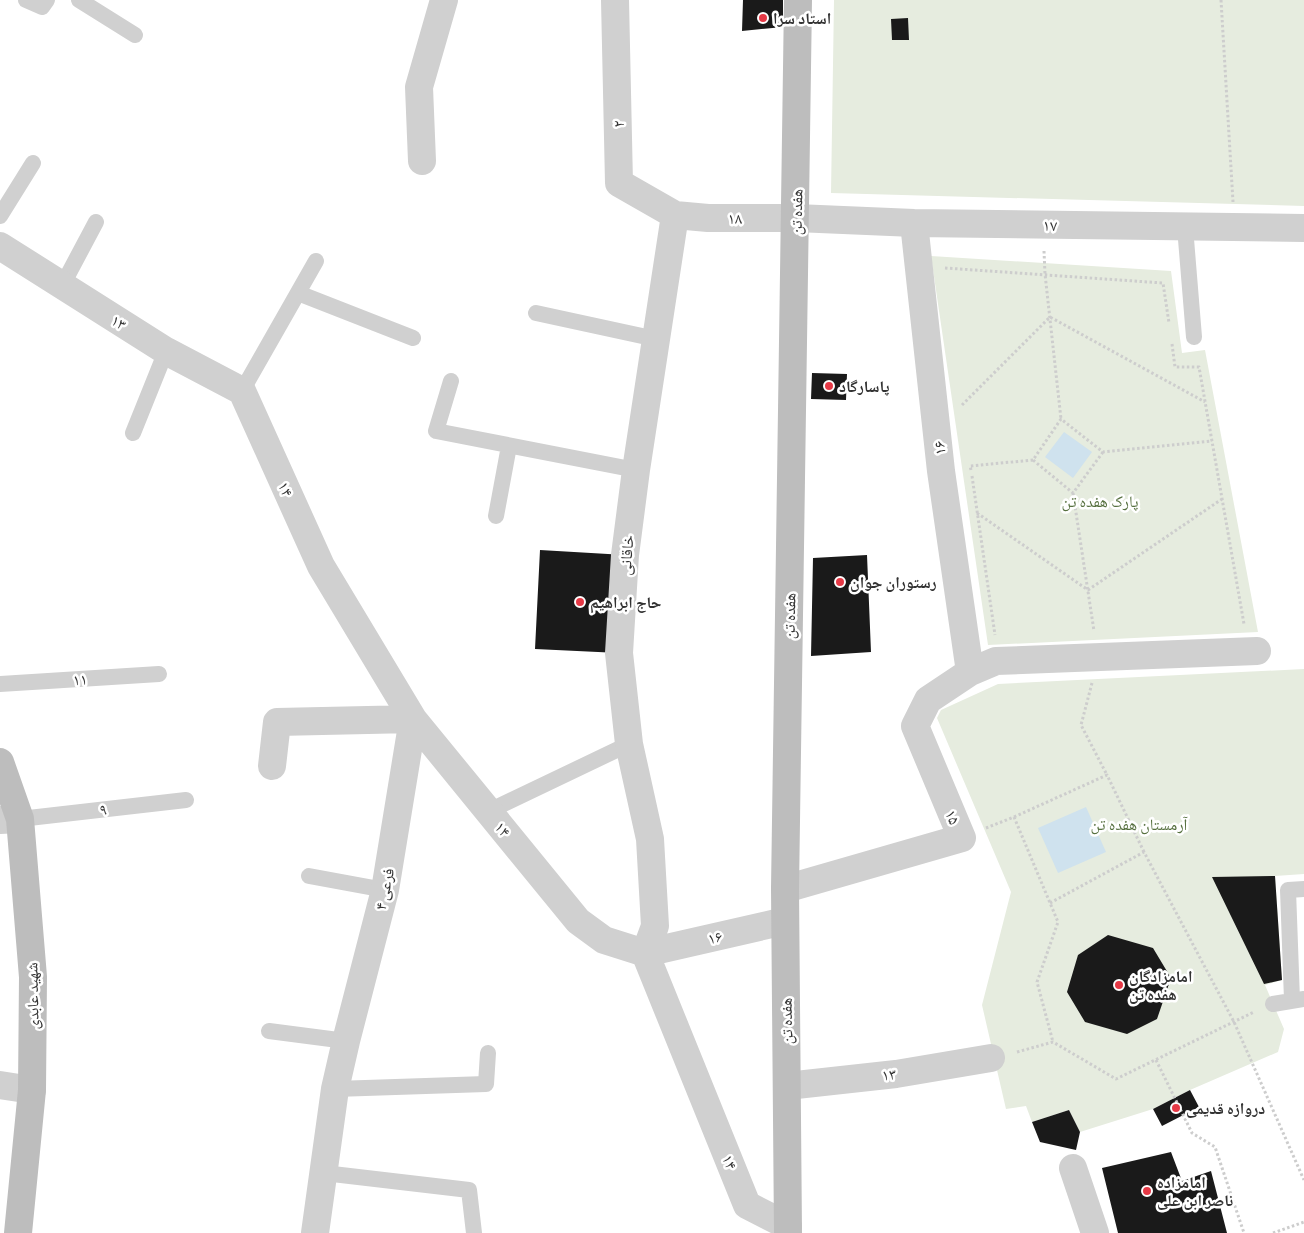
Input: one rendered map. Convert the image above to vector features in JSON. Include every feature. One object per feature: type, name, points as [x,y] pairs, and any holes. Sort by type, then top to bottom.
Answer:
[{"type":"main road","name":"هفده تن","points":[[788,1230],[785,889],[798,0]]},
{"type":"main road","name":"شهید عابدی","points":[[0,762],[33,977],[32,1090],[18,1233]]},
{"type":"street","points":[[422,161],[419,87],[444,0]]},
{"type":"street","name":"۲","points":[[615,0],[619,183],[675,215]]},
{"type":"street","name":"۱۸","points":[[675,215],[708,218],[796,218]]},
{"type":"street","name":"خاقانی","points":[[645,953],[655,926],[650,839],[629,744],[619,653],[624,555],[675,215]]},
{"type":"street","name":"۱۷","points":[[796,218],[914,223],[1304,228]]},
{"type":"street","name":"۱۶","points":[[914,223],[941,471],[970,672]]},
{"type":"street","name":"۱۳","points":[[0,246],[166,351],[242,391]]},
{"type":"street","name":"۱۴","points":[[242,391],[321,566],[413,720],[578,921],[604,940],[645,953],[747,1205],[788,1230]]},
{"type":"street","name":"۱۵","points":[[785,889],[962,838],[915,726],[928,700],[970,672],[996,661],[1257,651]]},
{"type":"street","points":[[272,766],[277,722],[413,720]]},
{"type":"street","name":"فرعی ۴","points":[[315,1233],[335,1090],[385,890],[413,720]]},
{"type":"street","name":"۱۶","points":[[645,953],[785,921]]},
{"type":"street","name":"۱۳","points":[[787,1086],[896,1074],[991,1058]]},
{"type":"street","points":[[0,1085],[32,1090]]},
{"type":"street","points":[[1074,1168],[1095,1233]]},
{"type":"lane","points":[[26,0],[44,4]]},
{"type":"lane","points":[[79,0],[135,35]]},
{"type":"lane","points":[[0,216],[34,163]]},
{"type":"lane","points":[[62,286],[96,222]]},
{"type":"lane","points":[[1185,227],[1194,337]]},
{"type":"lane","points":[[242,391],[316,261]]},
{"type":"lane","points":[[298,293],[413,338]]},
{"type":"lane","points":[[536,313],[656,340]]},
{"type":"lane","points":[[133,433],[166,351]]},
{"type":"lane","points":[[451,381],[436,431],[636,470]]},
{"type":"lane","points":[[496,516],[509,446]]},
{"type":"lane","name":"۱۱","points":[[0,684],[159,674]]},
{"type":"lane","points":[[489,812],[629,744]]},
{"type":"lane","name":"۹","points":[[10,820],[186,800]]},
{"type":"lane","points":[[310,876],[385,890]]},
{"type":"lane","points":[[1273,1004],[1298,1000],[1288,890],[1304,889]]},
{"type":"lane","points":[[270,1031],[346,1041]]},
{"type":"lane","points":[[335,1090],[486,1084],[488,1053]]},
{"type":"lane","points":[[324,1172],[469,1190],[474,1233]]},
{"type":"path","points":[[1221,0],[1235,227]]},
{"type":"path","points":[[1033,460],[1061,419],[1045,274],[1043,225]]},
{"type":"path","points":[[942,268],[1163,282],[1170,330]]},
{"type":"path","points":[[1050,317],[1205,402]]},
{"type":"path","points":[[962,405],[1050,317]]},
{"type":"path","points":[[1171,339],[1175,368],[1199,367],[1245,626],[1235,627]]},
{"type":"path","points":[[960,395],[963,414]]},
{"type":"path","points":[[1061,419],[1102,452],[1212,441]]},
{"type":"path","points":[[970,466],[1033,460],[1073,493],[1102,452]]},
{"type":"path","points":[[969,458],[996,638]]},
{"type":"path","points":[[977,513],[1088,590],[1222,499]]},
{"type":"path","points":[[962,838],[1107,775],[1144,852],[1234,1022],[1304,1180]]},
{"type":"path","points":[[1014,817],[1058,922],[1037,982],[1054,1042],[1116,1079],[1273,1004]]},
{"type":"path","points":[[1050,902],[1144,852]]},
{"type":"path","points":[[991,1058],[1054,1042]]},
{"type":"path","points":[[1156,1060],[1192,1133],[1215,1147],[1244,1233]]},
{"type":"path","points":[[1273,1233],[1304,1222]]},
{"type":"green space","points":[[834,0],[1304,0],[1304,206],[831,193]]},
{"type":"green space","name":"پارک هفده تن","points":[[931,256],[1171,271],[1182,353],[1205,350],[1258,632],[988,645]]},
{"type":"green space","name":"آرمستان هفده تن","points":[[1304,669],[1304,874],[1275,876],[1282,980],[1265,985],[1284,1029],[1278,1052],[1190,1090],[1153,1109],[1080,1132],[1069,1110],[1032,1122],[1026,1106],[1006,1109],[982,1005],[1011,892],[937,718],[941,710],[998,684]]},
{"type":"water","points":[[1064,432],[1092,452],[1073,478],[1045,457]]},
{"type":"water","points":[[1086,807],[1106,852],[1058,873],[1038,828]]},
{"type":"building","name":"استاد سرا","points":[[743,0],[783,0],[783,27],[742,31]]},
{"type":"building","points":[[908,18],[909,40],[892,40],[891,19]]},
{"type":"building","name":"پاسارگاد","points":[[812,373],[847,374],[846,400],[811,399]]},
{"type":"building","name":"حاج ابراهیم","points":[[540,550],[625,555],[619,653],[535,649]]},
{"type":"building","name":"رستوران جوان","points":[[867,555],[871,652],[811,656],[813,558]]},
{"type":"building","points":[[1275,876],[1282,980],[1264,984],[1212,877]]},
{"type":"building","name":"امامزادگان هفده تن","points":[[1108,935],[1153,948],[1171,978],[1157,1019],[1127,1034],[1085,1022],[1067,992],[1078,955]]},
{"type":"building","name":"دروازه قدیمی","points":[[1190,1090],[1199,1107],[1162,1126],[1153,1109]]},
{"type":"building","points":[[1069,1110],[1080,1132],[1076,1150],[1040,1142],[1032,1122]]},
{"type":"building","name":"امامزاده ناصر ابن علی","points":[[1171,1152],[1182,1181],[1211,1171],[1227,1233],[1118,1233],[1102,1168]]},
{"type":"place","name":"استاد سرا","points":[[763,18]]},
{"type":"place","name":"پاسارگاد","points":[[829,386]]},
{"type":"place","name":"رستوران جوان","points":[[840,582]]},
{"type":"place","name":"حاج ابراهیم","points":[[580,602]]},
{"type":"place","name":"امامزادگان هفده تن","points":[[1119,985]]},
{"type":"place","name":"دروازه قدیمی","points":[[1176,1108]]},
{"type":"place","name":"امامزاده ناصر ابن علی","points":[[1147,1191]]}]
